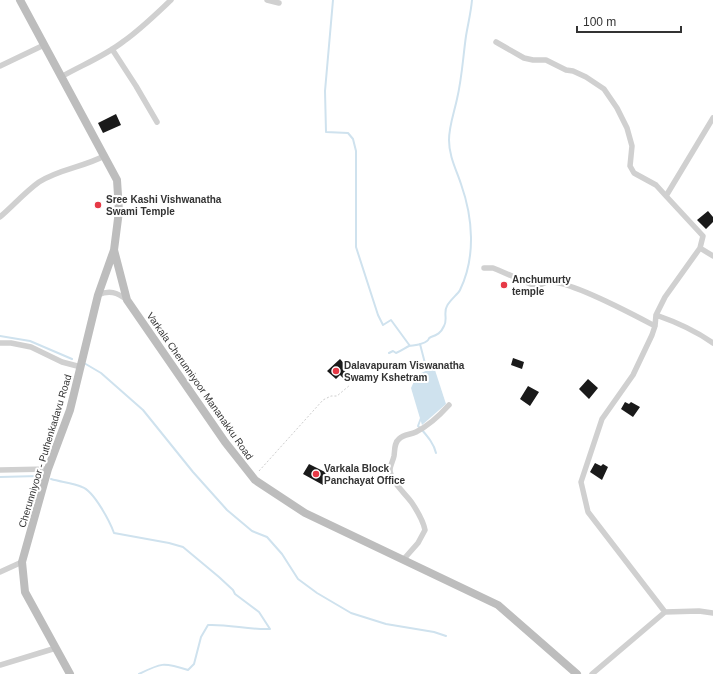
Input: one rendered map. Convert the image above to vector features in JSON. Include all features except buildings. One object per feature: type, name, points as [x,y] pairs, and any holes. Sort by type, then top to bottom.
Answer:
[{"type":"main road","name":"Varkala Cherunniyoor Mananakku Road","points":[[20,0],[117,180],[119,211],[114,250],[127,300],[225,442],[252,477],[305,513],[498,605],[577,674]]},
{"type":"main road","name":"Cherunniyoor - Puthenkadavu Road","points":[[70,674],[25,592],[22,562],[48,469],[70,410],[98,295],[114,250]]},
{"type":"street","points":[[61,77],[124,42],[155,16],[171,0]]},
{"type":"street","points":[[267,0],[279,3]]},
{"type":"street","points":[[496,42],[524,58],[546,60],[566,70],[573,71],[586,77],[604,90],[617,108],[627,128],[632,146],[630,166],[634,173],[656,185],[703,236],[700,248],[665,296],[656,315],[655,326],[633,375],[602,419],[581,482],[588,512],[665,612]]},
{"type":"street","points":[[0,66],[44,45]]},
{"type":"street","points":[[112,49],[157,122]]},
{"type":"street","points":[[666,196],[713,118]]},
{"type":"street","points":[[0,217],[40,182],[104,156]]},
{"type":"street","points":[[700,248],[713,256]]},
{"type":"street","points":[[484,268],[493,268],[535,286],[548,282],[564,284],[611,303],[655,326]]},
{"type":"street","points":[[98,295],[108,291],[127,300]]},
{"type":"street","points":[[656,315],[675,322],[713,343]]},
{"type":"street","points":[[0,343],[11,343],[31,347],[62,362],[81,367]]},
{"type":"street","points":[[403,560],[418,543],[425,530],[422,519],[411,501],[392,478],[390,470],[394,458],[396,443],[404,435],[417,431],[439,416],[449,405]]},
{"type":"street","points":[[0,470],[48,469]]},
{"type":"street","points":[[0,572],[22,562]]},
{"type":"street","points":[[592,674],[665,612],[699,611],[713,613]]},
{"type":"street","points":[[0,665],[56,648]]},
{"type":"path","points":[[252,477],[323,400],[331,396],[337,396],[350,385]]},
{"type":"water","points":[[434,367],[446,404],[422,425],[411,388],[417,375]]},
{"type":"waterway","points":[[333,0],[325,91],[326,132],[348,133],[353,139],[356,151],[356,247],[378,315],[383,325],[391,320],[410,346]]},
{"type":"waterway","points":[[389,353],[393,351],[396,353],[409,346],[423,343],[440,332],[446,321],[446,308],[460,290],[469,264],[471,237],[468,210],[461,184],[451,157],[449,135],[460,83],[472,0]]},
{"type":"waterway","points":[[0,336],[30,341],[72,359]]},
{"type":"waterway","points":[[420,344],[427,371]]},
{"type":"waterway","points":[[84,363],[101,373],[143,410],[193,472],[227,510],[252,531],[267,537],[282,554],[298,579],[317,593],[351,613],[386,624],[434,632],[446,636]]},
{"type":"waterway","points":[[420,428],[418,426],[421,418]]},
{"type":"waterway","points":[[422,430],[429,438],[436,453]]},
{"type":"waterway","points":[[0,477],[39,476]]},
{"type":"waterway","points":[[51,479],[75,484],[92,494],[101,507],[114,533],[183,547],[219,577],[233,590],[235,594],[259,612],[270,629],[208,625],[201,637],[194,664],[188,670],[162,665],[139,674]]},
{"type":"place","name":"Sree Kashi Vishwanatha Swami Temple","points":[[98,205]]},
{"type":"place","name":"Anchumurty temple","points":[[504,285]]},
{"type":"place","name":"Dalavapuram Viswanatha Swamy Kshetram","points":[[336,371]]},
{"type":"place","name":"Varkala Block Panchayat Office","points":[[316,474]]}]
